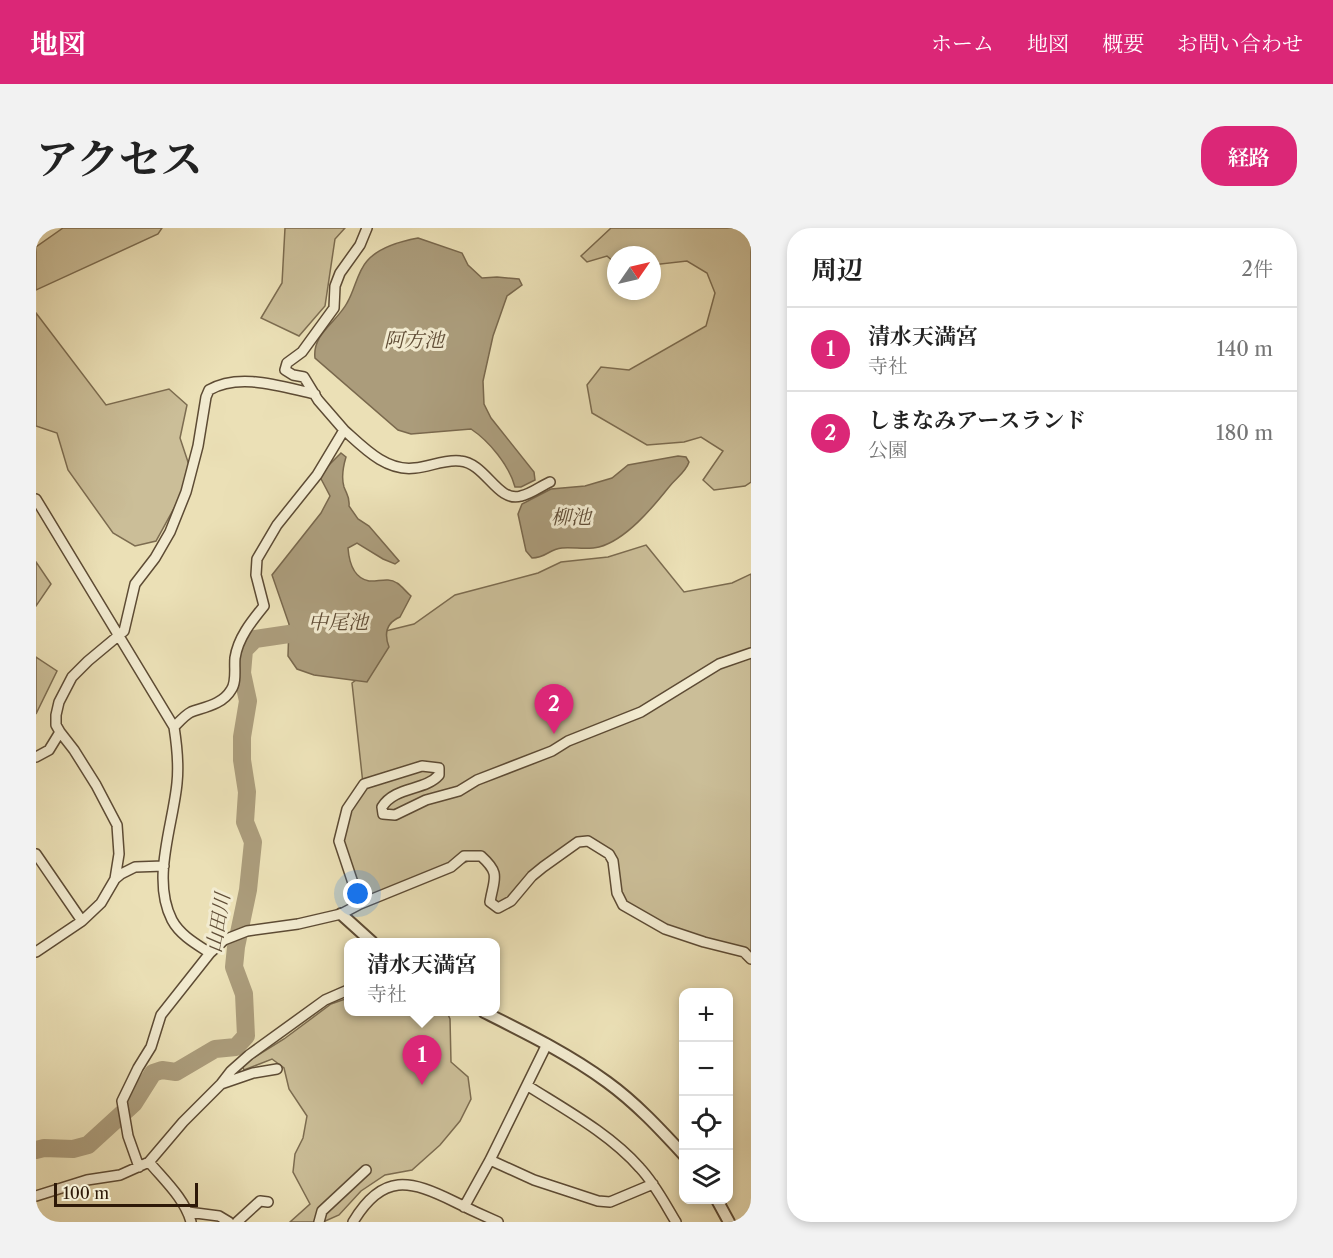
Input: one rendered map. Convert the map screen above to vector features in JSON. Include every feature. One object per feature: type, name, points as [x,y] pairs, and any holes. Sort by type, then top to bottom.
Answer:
[{"type":"street","points":[[367,228],[360,245],[340,273],[335,286],[334,308],[302,352],[287,363],[285,370],[293,375],[304,377],[344,430],[390,465],[402,469],[461,460],[475,465],[510,497],[521,496],[550,482]]},
{"type":"street","points":[[36,952],[82,921],[101,903],[115,879],[119,854],[117,825],[96,785],[56,725],[58,702],[72,677],[124,631],[135,584],[170,532],[186,492],[209,390],[226,382],[251,382],[315,394]]},
{"type":"street","points":[[174,728],[189,713],[224,699],[233,689],[236,657],[240,644],[247,627],[264,606],[256,575],[257,559],[277,525],[317,475],[344,430]]},
{"type":"street","points":[[36,499],[174,728],[178,753],[177,783],[164,866],[164,898],[172,921],[188,939],[210,953]]},
{"type":"street","points":[[360,904],[339,841],[347,809],[364,784],[422,766],[439,768],[439,775],[435,780],[412,787],[387,799],[382,807],[383,814],[395,815],[426,800],[459,791],[477,780],[552,751],[568,741],[641,712],[719,664],[751,653]]},
{"type":"street","points":[[36,757],[49,750],[60,732]]},
{"type":"street","points":[[139,1167],[128,1136],[122,1101],[151,1047],[160,1015],[210,953],[224,940],[247,931],[298,924],[342,914],[360,904],[451,867],[464,856],[481,856],[492,866],[495,879],[490,902],[498,908],[511,902],[532,876],[543,867],[578,842],[588,841],[609,854],[613,861],[617,893],[623,905],[665,929],[744,952],[751,959]]},
{"type":"street","points":[[36,854],[82,921]]},
{"type":"street","points":[[115,879],[135,867],[164,866]]},
{"type":"street","points":[[342,914],[368,938]]},
{"type":"street","points":[[36,1196],[87,1180],[120,1175],[149,1162],[231,1071],[326,1000],[344,992]]},
{"type":"street","points":[[494,1016],[587,1067],[644,1113],[679,1150]]},
{"type":"street","points":[[464,1207],[528,1086],[547,1044]]},
{"type":"street","points":[[221,1084],[253,1073],[277,1069]]},
{"type":"street","points":[[528,1086],[603,1136],[639,1167],[653,1184],[676,1222]]},
{"type":"street","points":[[490,1160],[534,1180],[598,1201],[610,1202],[653,1184]]},
{"type":"street","points":[[149,1162],[171,1186],[188,1212],[191,1222]]},
{"type":"street","points":[[319,1222],[322,1211],[366,1170]]},
{"type":"street","points":[[353,1222],[360,1210],[374,1195],[390,1186],[400,1184],[421,1186],[498,1222]]},
{"type":"street","points":[[237,1222],[260,1201],[268,1202]]},
{"type":"street","points":[[719,1204],[729,1222]]},
{"type":"street","points":[[188,1212],[219,1216],[229,1222]]},
{"type":"shaded area","points":[[63,228],[162,228],[158,234],[36,290],[36,247]]},
{"type":"shaded area","points":[[285,228],[345,228],[335,239],[325,306],[299,336],[261,318],[282,283]]},
{"type":"shaded area","points":[[611,228],[751,228],[751,482],[745,486],[714,490],[703,480],[723,451],[701,437],[684,442],[647,445],[592,413],[587,385],[601,367],[629,370],[706,326],[715,293],[707,273],[687,261],[661,264],[661,246],[607,246],[607,256],[587,262],[581,256]]},
{"type":"shaded area","points":[[36,313],[106,405],[169,389],[187,405],[180,438],[190,468],[178,501],[156,541],[135,546],[113,533],[68,470],[57,433],[36,426]]},
{"type":"shaded area","points":[[646,545],[684,592],[732,583],[751,574],[751,961],[744,952],[656,924],[623,905],[613,861],[588,841],[560,855],[498,908],[490,902],[495,879],[481,856],[360,904],[339,841],[347,809],[363,784],[352,683],[363,675],[369,635],[414,624],[455,595],[538,573],[561,562],[608,557]]},
{"type":"shaded area","points":[[36,562],[51,584],[36,606]]},
{"type":"shaded area","points":[[36,657],[57,671],[36,714]]},
{"type":"shaded area","points":[[344,999],[344,1016],[449,1016],[451,1062],[468,1077],[471,1099],[460,1121],[440,1145],[412,1170],[385,1175],[361,1191],[339,1215],[323,1222],[290,1222],[310,1204],[293,1172],[295,1154],[303,1138],[307,1116],[289,1089],[284,1068],[272,1059],[244,1070],[242,1065],[284,1039],[331,1004]]},
{"type":"water","name":"阿方池","points":[[418,238],[462,253],[468,265],[482,278],[519,279],[522,285],[507,296],[493,336],[483,381],[484,404],[491,418],[534,472],[535,480],[521,487],[515,487],[508,470],[497,454],[471,429],[411,434],[398,430],[315,358],[317,342],[343,310],[367,261],[384,249]]},
{"type":"water","name":"中尾池","points":[[341,453],[346,457],[343,480],[349,506],[358,519],[369,526],[399,561],[395,564],[383,559],[357,543],[348,548],[353,568],[359,576],[369,581],[394,581],[411,596],[400,617],[395,619],[387,629],[389,647],[367,682],[314,675],[297,669],[288,656],[289,624],[272,575],[321,513],[330,496],[319,475]]},
{"type":"water","name":"柳池","points":[[678,456],[686,457],[689,462],[685,469],[647,513],[619,537],[599,547],[558,549],[537,558],[532,558],[526,551],[518,514],[522,504],[551,489],[585,486],[612,478],[628,465]]},
{"type":"waterway","name":"山田川","points":[[36,1150],[73,1149],[88,1145],[134,1103],[153,1073],[162,1070],[176,1072],[215,1049],[236,1047],[246,1036],[244,994],[234,967],[248,890],[253,842],[245,822],[247,792],[242,760],[242,737],[248,701],[242,673],[244,650],[255,639],[289,634]]},
{"type":"place","name":"しまなみアースランド","points":[[554,734]]},
{"type":"place","name":"清水天満宮","points":[[422,1085]]}]
